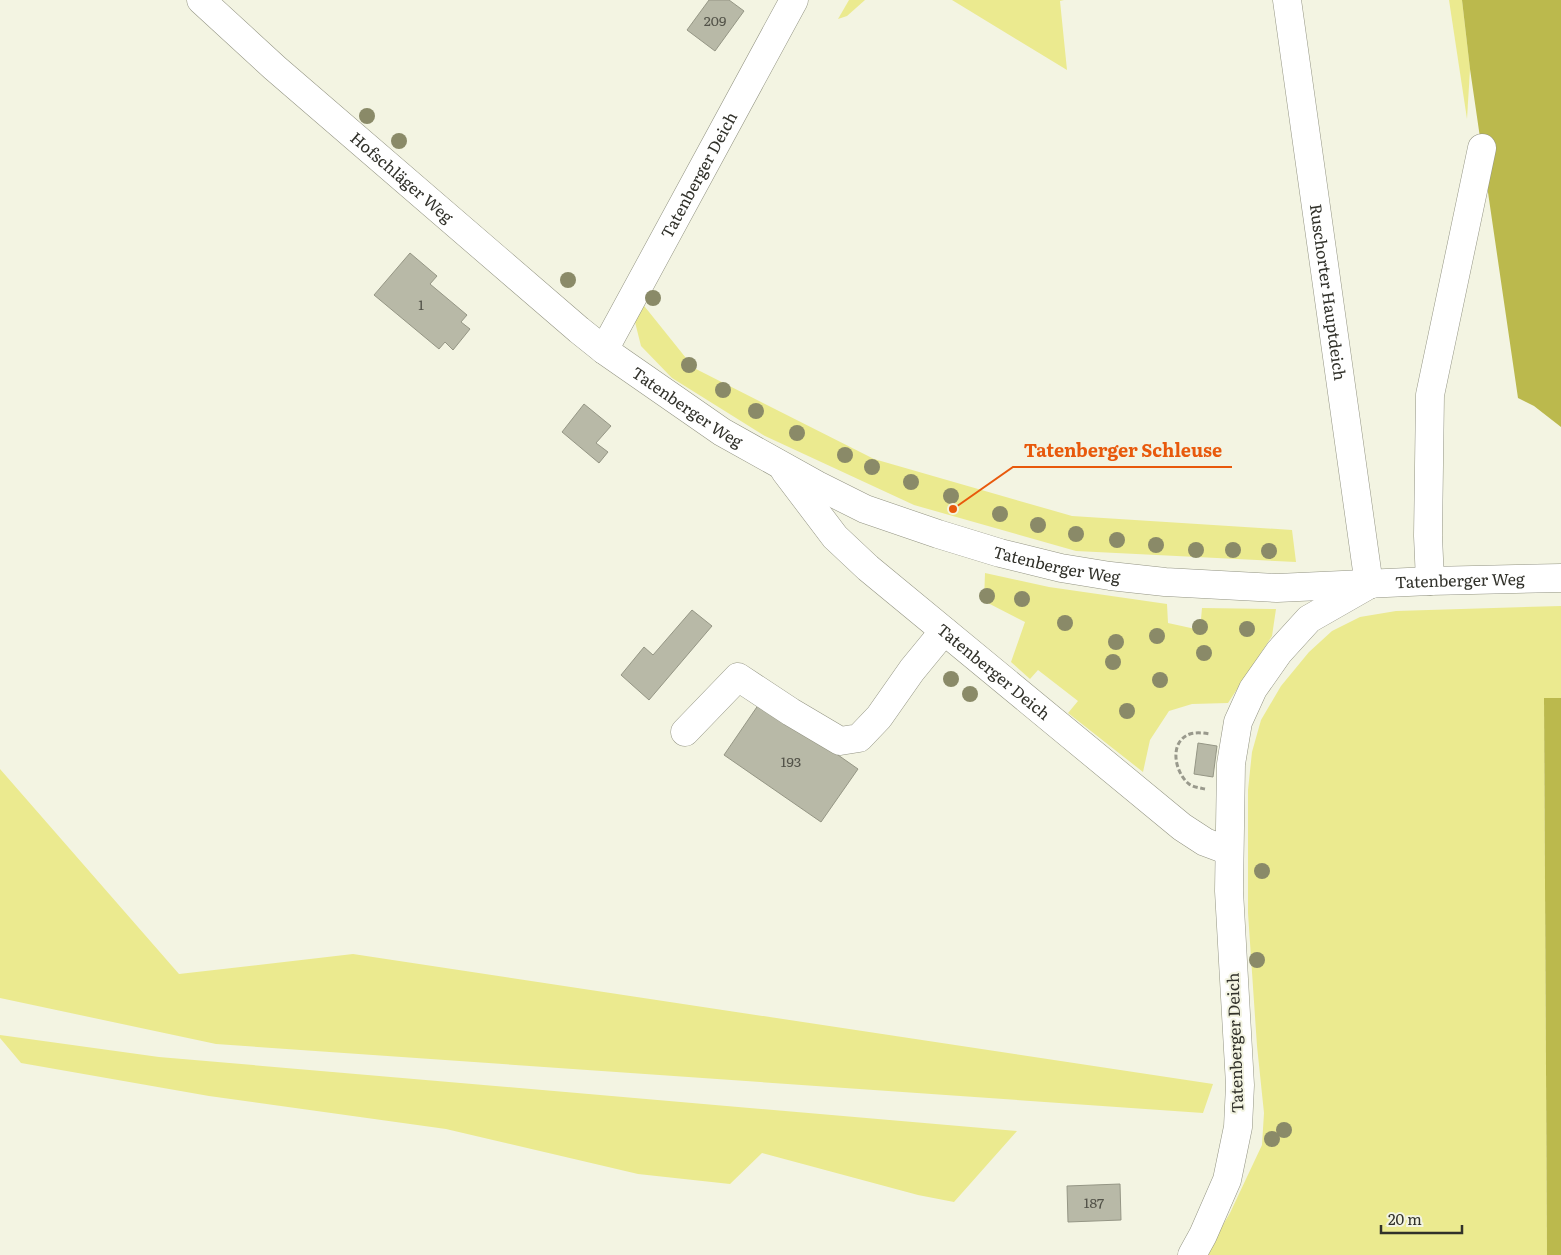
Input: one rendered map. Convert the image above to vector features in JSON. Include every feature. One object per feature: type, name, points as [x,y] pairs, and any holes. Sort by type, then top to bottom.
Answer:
[{"type":"street","name":"Hofschläger Weg","points":[[202,0],[282,74],[604,350]]},
{"type":"street","name":"Tatenberger Deich","points":[[604,350],[794,0]]},
{"type":"street","name":"Ruschorter Hauptdeich","points":[[1287,0],[1368,585]]},
{"type":"street","points":[[1430,581],[1428,536],[1430,394],[1482,148]]},
{"type":"street","name":"Tatenberger Weg","points":[[604,350],[722,432],[780,465],[865,509],[1000,553],[1061,568],[1165,582],[1277,588],[1430,581],[1561,578]]},
{"type":"street","name":"Tatenberger Deich","points":[[780,465],[836,537],[868,568],[1182,827],[1205,842],[1229,851]]},
{"type":"street","name":"Tatenberger Deich","points":[[1192,1255],[1203,1235],[1227,1180],[1238,1127],[1240,1085],[1230,910],[1229,851],[1230,764],[1238,722],[1253,689],[1279,652],[1309,619],[1368,585]]},
{"type":"street","points":[[685,732],[738,677],[791,712],[840,740],[859,738],[879,717],[912,670],[944,631]]},
{"type":"path","points":[[1230,792],[1204,789],[1191,785],[1181,776],[1176,766],[1176,751],[1182,739],[1190,734],[1202,733],[1235,736]]},
{"type":"shaded area","points":[[849,0],[865,0],[847,16],[838,19]]},
{"type":"shaded area","points":[[952,0],[1064,0],[1060,1],[1067,70]]},
{"type":"shaded area","points":[[1449,0],[1462,0],[1470,69],[1467,119]]},
{"type":"shaded area","points":[[1462,0],[1561,0],[1561,427],[1534,406],[1518,398],[1470,69]]},
{"type":"shaded area","points":[[641,302],[694,368],[874,459],[1072,516],[1292,530],[1296,562],[1076,551],[914,505],[765,436],[672,378],[641,346],[635,322]]},
{"type":"shaded area","points":[[985,573],[1049,587],[1167,604],[1168,623],[1200,630],[1202,608],[1276,609],[1272,636],[1228,703],[1192,704],[1169,711],[1150,740],[1143,772],[1068,713],[1078,701],[1038,670],[1030,679],[1011,662],[1025,622],[984,601]]},
{"type":"shaded area","points":[[1561,606],[1561,698],[1544,699],[1547,1255],[1205,1255],[1230,1213],[1262,1145],[1264,1113],[1257,1046],[1248,913],[1248,790],[1252,752],[1261,720],[1281,686],[1309,652],[1332,631],[1360,617],[1396,611]]},
{"type":"shaded area","points":[[1544,698],[1561,698],[1561,1255],[1547,1255]]},
{"type":"shaded area","points":[[0,769],[179,974],[353,954],[1213,1084],[1203,1113],[216,1044],[0,998]]},
{"type":"shaded area","points":[[0,1035],[159,1057],[1017,1131],[954,1202],[918,1195],[762,1153],[730,1184],[638,1174],[446,1129],[209,1096],[21,1063],[0,1038]]},
{"type":"building","points":[[709,0],[729,0],[744,11],[715,51],[687,30]]},
{"type":"building","points":[[410,253],[437,276],[430,284],[467,315],[461,322],[470,329],[453,350],[445,342],[439,349],[374,295]]},
{"type":"building","points":[[584,404],[611,426],[596,443],[608,452],[599,463],[562,432]]},
{"type":"building","points":[[692,610],[712,626],[649,700],[621,675],[644,647],[653,655]]},
{"type":"building","points":[[761,701],[858,769],[821,822],[724,755]]},
{"type":"building","points":[[1198,743],[1217,746],[1213,777],[1194,774]]},
{"type":"building","points":[[1120,1184],[1121,1220],[1068,1222],[1067,1186]]},
{"type":"place","name":"Tatenberger Schleuse","points":[[953,509]]}]
